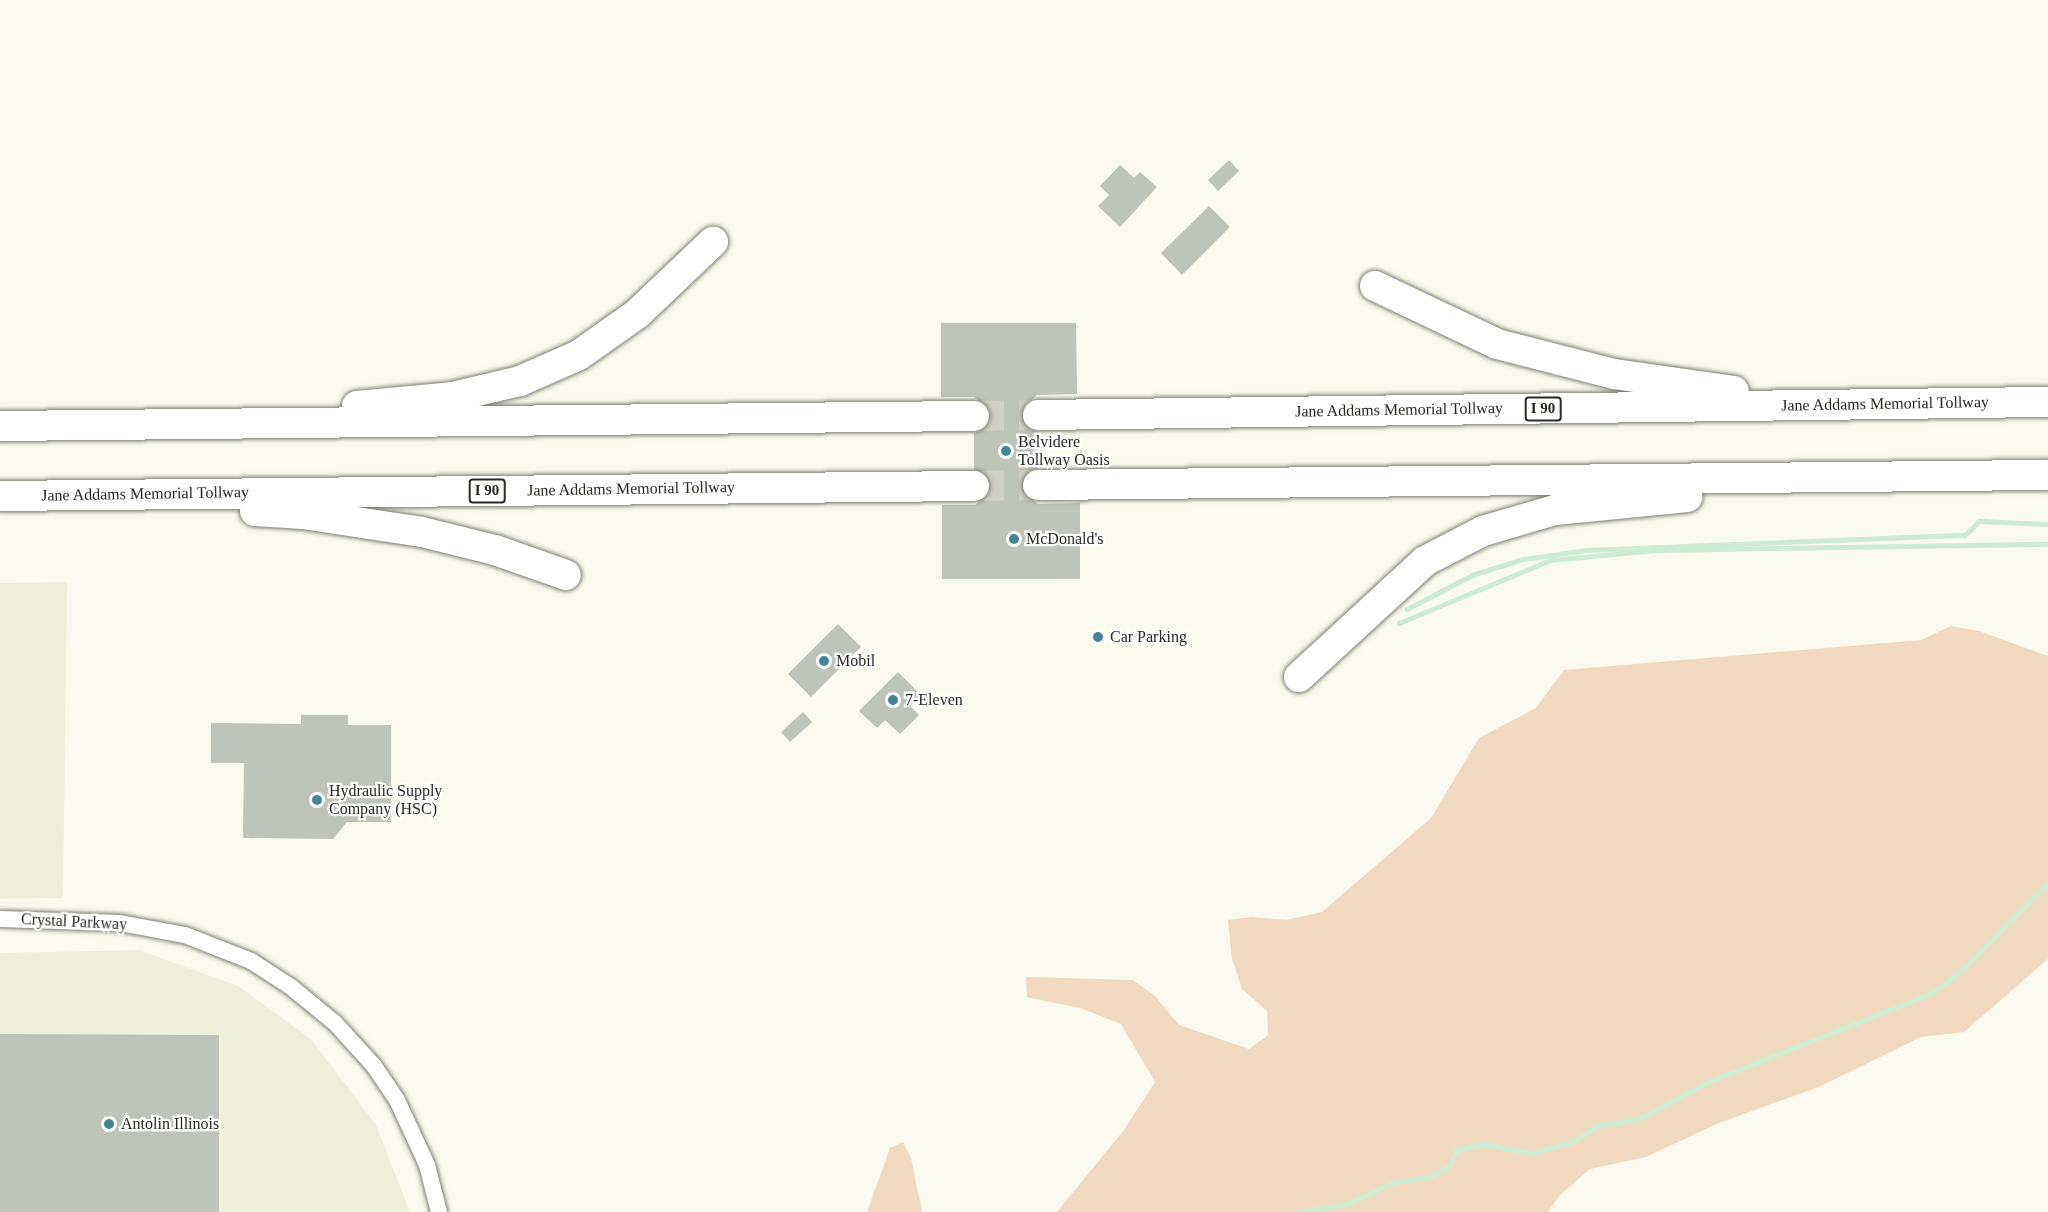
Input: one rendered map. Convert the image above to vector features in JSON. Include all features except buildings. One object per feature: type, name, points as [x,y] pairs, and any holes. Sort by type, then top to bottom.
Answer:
[{"type":"highway","points":[[0,425],[359,405],[452,397],[520,381],[579,355],[637,314],[713,242]]},
{"type":"highway","points":[[1376,286],[1497,344],[1614,374],[1734,391],[1971,403]]},
{"type":"highway","name":"Jane Addams Memorial Tollway","points":[[1038,415],[2048,402]]},
{"type":"highway","points":[[0,425],[974,416]]},
{"type":"highway","points":[[1038,485],[2048,475]]},
{"type":"highway","points":[[1299,676],[1425,561],[1483,531],[1534,516],[1639,501],[2006,476]]},
{"type":"highway","name":"Jane Addams Memorial Tollway","points":[[0,496],[974,486]]},
{"type":"highway","points":[[0,496],[303,514],[422,532],[495,550],[566,574]]},
{"type":"street","name":"Crystal Parkway","points":[[0,919],[120,923],[185,935],[251,961],[291,987],[335,1023],[374,1066],[397,1100],[427,1165],[439,1212]]},
{"type":"shaded area","points":[[67,582],[63,898],[0,899],[0,583]]},
{"type":"shaded area","points":[[1951,626],[1979,631],[2048,656],[2048,959],[1964,1032],[1921,1037],[1819,1087],[1719,1123],[1646,1157],[1590,1169],[1560,1195],[1548,1212],[1057,1212],[1124,1130],[1155,1082],[1121,1024],[1080,1008],[1027,997],[1026,977],[1133,980],[1155,996],[1179,1025],[1249,1049],[1268,1035],[1267,1011],[1242,989],[1232,959],[1228,920],[1252,917],[1286,920],[1322,912],[1431,818],[1479,738],[1536,708],[1564,670],[1921,640]]},
{"type":"shaded area","points":[[139,950],[238,986],[311,1039],[376,1125],[410,1212],[0,1212],[0,953]]},
{"type":"shaded area","points":[[903,1142],[911,1158],[922,1212],[867,1212],[890,1148]]},
{"type":"waterway","points":[[1407,609],[1472,575],[1523,559],[1587,550],[1965,535],[1979,521],[2048,524]]},
{"type":"waterway","points":[[1399,623],[1550,560],[1656,550],[2048,544]]},
{"type":"waterway","points":[[1299,1212],[1347,1204],[1395,1182],[1430,1177],[1449,1166],[1456,1150],[1484,1144],[1531,1153],[1575,1141],[1599,1125],[1639,1119],[1708,1082],[1934,992],[1966,966],[2048,883]]},
{"type":"tunnel","points":[[974,416],[1038,415]]},
{"type":"tunnel","points":[[974,486],[1038,485]]},
{"type":"place","name":"Belvidere Tollway Oasis","points":[[1006,451]]},
{"type":"place","name":"McDonald's","points":[[1014,539]]},
{"type":"place","name":"Car Parking","points":[[1098,637]]},
{"type":"place","name":"Mobil","points":[[824,661]]},
{"type":"place","name":"7-Eleven","points":[[893,700]]},
{"type":"place","name":"Hydraulic Supply Company (HSC)","points":[[317,800]]},
{"type":"place","name":"Antolin Illinois","points":[[109,1124]]}]
